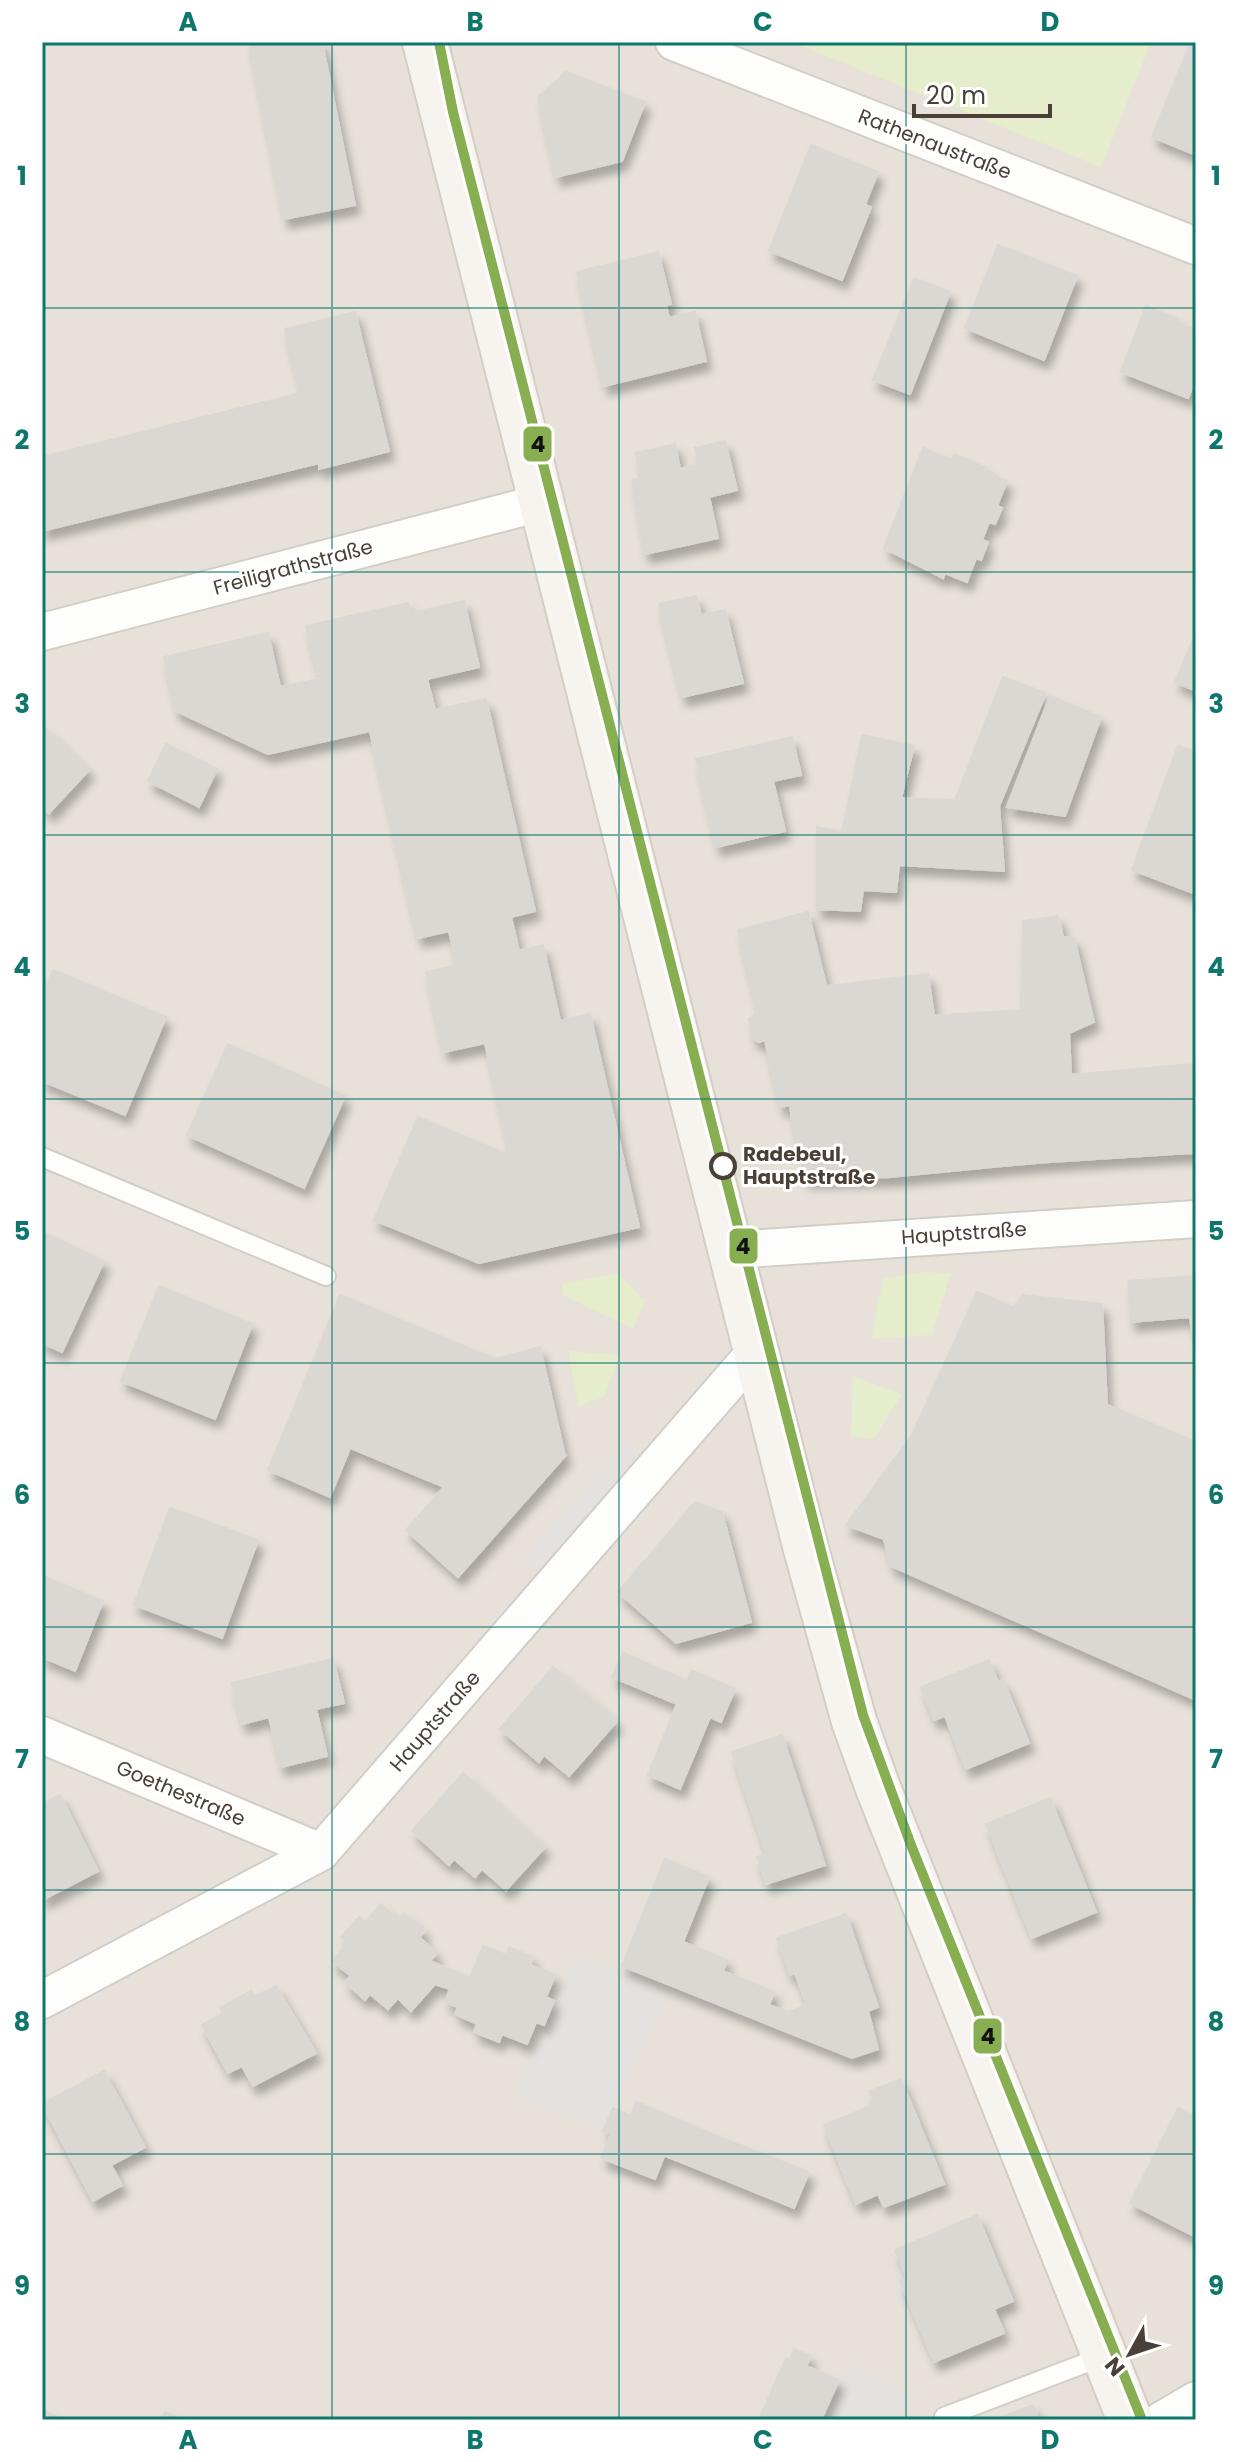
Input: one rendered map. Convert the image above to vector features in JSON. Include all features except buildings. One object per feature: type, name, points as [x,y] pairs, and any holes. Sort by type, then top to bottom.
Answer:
[{"type":"main road","points":[[425,42],[544,502],[756,1351],[854,1721],[1130,2420]]},
{"type":"street","name":"Rathenaustraße","points":[[674,42],[1196,246]]},
{"type":"street","name":"Freiligrathstraße","points":[[42,632],[544,502]]},
{"type":"street","name":"Hauptstraße","points":[[732,1250],[1196,1219]]},
{"type":"street","name":"Hauptstraße","points":[[42,2000],[321,1852],[756,1351]]},
{"type":"street","name":"Goethestraße","points":[[42,1735],[321,1852]]},
{"type":"street","points":[[1162,2420],[1196,2400]]},
{"type":"lane","points":[[42,1157],[326,1276]]},
{"type":"lane","points":[[944,2417],[1104,2356]]},
{"type":"shaded area","points":[[42,42],[1196,42],[1196,2420],[42,2420]]},
{"type":"shaded area","points":[[627,1441],[650,1462],[548,1579],[524,1558]]},
{"type":"shaded area","points":[[577,1953],[669,1991],[601,2131],[514,2095]]},
{"type":"shaded area","points":[[849,2365],[914,2395],[902,2420],[826,2420]]},
{"type":"green space","points":[[792,42],[1151,42],[1101,167]]},
{"type":"green space","points":[[922,1272],[951,1273],[932,1335],[871,1339],[883,1279]]},
{"type":"green space","points":[[618,1273],[645,1301],[633,1329],[563,1295],[562,1284]]},
{"type":"green space","points":[[569,1351],[620,1355],[604,1397],[578,1406]]},
{"type":"green space","points":[[852,1376],[902,1394],[874,1439],[851,1436]]},
{"type":"transit line","name":"4","points":[[439,42],[453,112],[863,1715],[911,1845],[1142,2420]]},
{"type":"place","name":"Radebeul, Hauptstraße","points":[[723,1166]]}]
